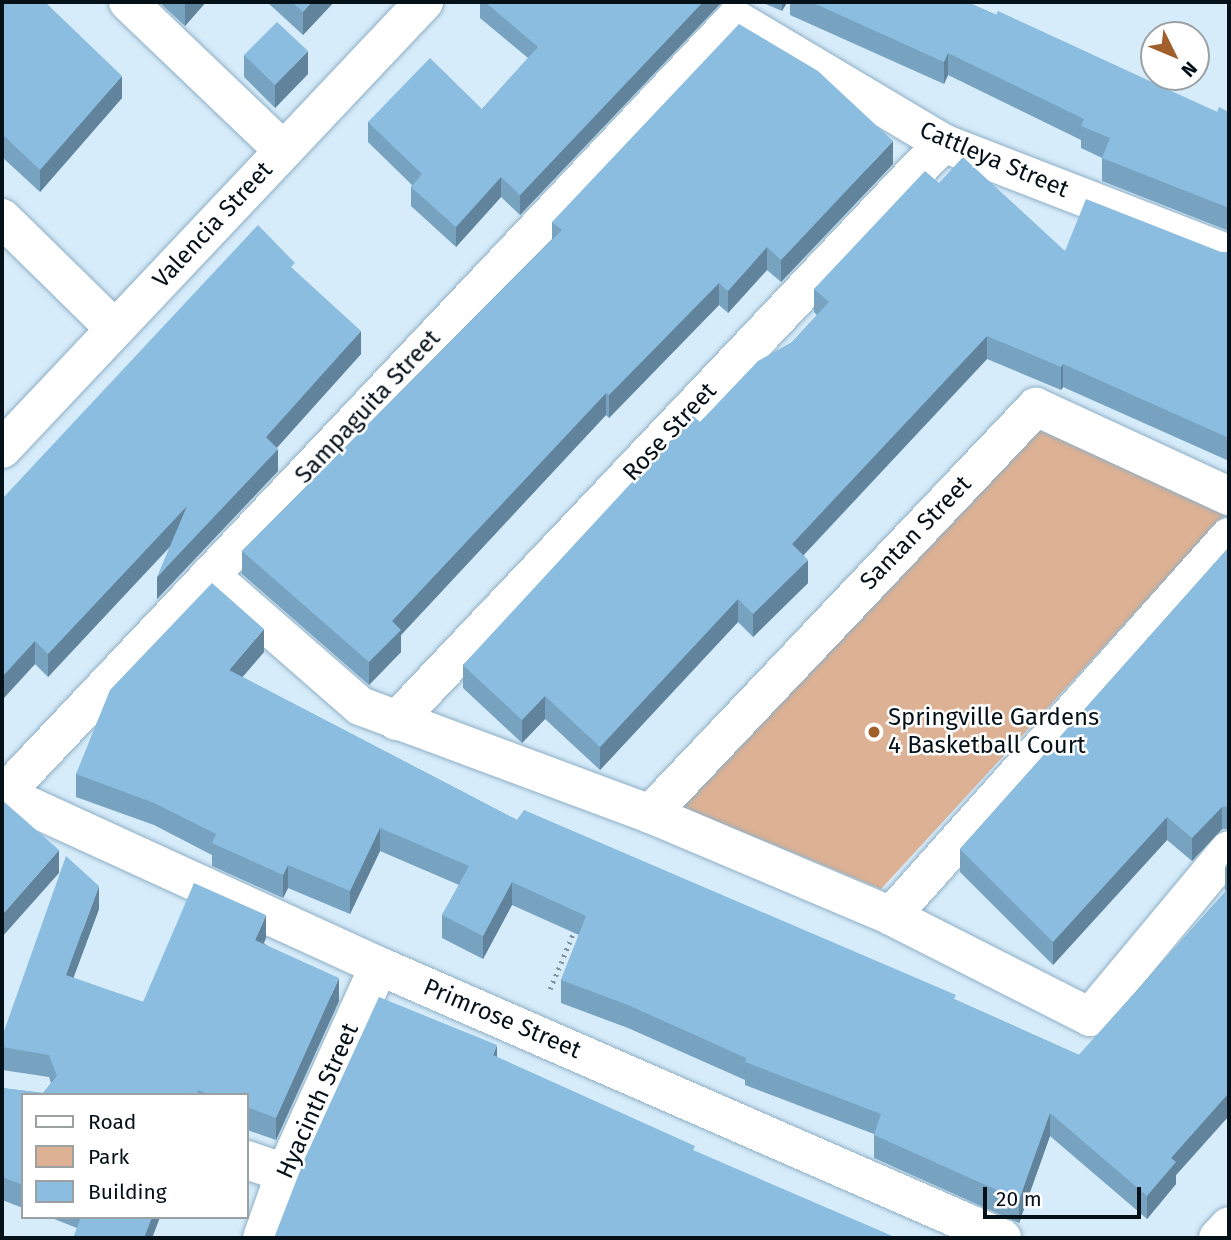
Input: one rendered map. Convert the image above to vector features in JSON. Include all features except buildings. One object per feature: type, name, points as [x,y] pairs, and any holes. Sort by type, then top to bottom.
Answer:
[{"type":"street","points":[[128,2],[283,150]]},
{"type":"street","name":"Valencia Street","points":[[2,449],[424,2]]},
{"type":"street","name":"Cattleya Street","points":[[736,19],[943,144],[1229,254]]},
{"type":"street","name":"Sampaguita Street","points":[[2,795],[736,19]]},
{"type":"street","name":"Rose Street","points":[[396,721],[943,144]]},
{"type":"street","points":[[2,218],[115,329]]},
{"type":"street","name":"Santan Street","points":[[650,814],[1036,407],[1229,495]]},
{"type":"street","points":[[891,916],[1229,537]]},
{"type":"street","points":[[210,575],[360,706],[650,814],[891,916],[1090,1017],[1229,850]]},
{"type":"street","name":"Primrose Street","points":[[2,795],[379,966],[1002,1238]]},
{"type":"street","name":"Hyacinth Street","points":[[262,1238],[285,1172],[379,966]]},
{"type":"street","points":[[248,1160],[285,1172]]},
{"type":"street","points":[[1218,1238],[1229,1226]]},
{"type":"path","points":[[532,1031],[580,915]]},
{"type":"green space","points":[[1037,427],[1225,515],[881,889],[680,806]]},
{"type":"place","name":"Springville Gardens 4 Basketball Court","points":[[874,732]]}]
